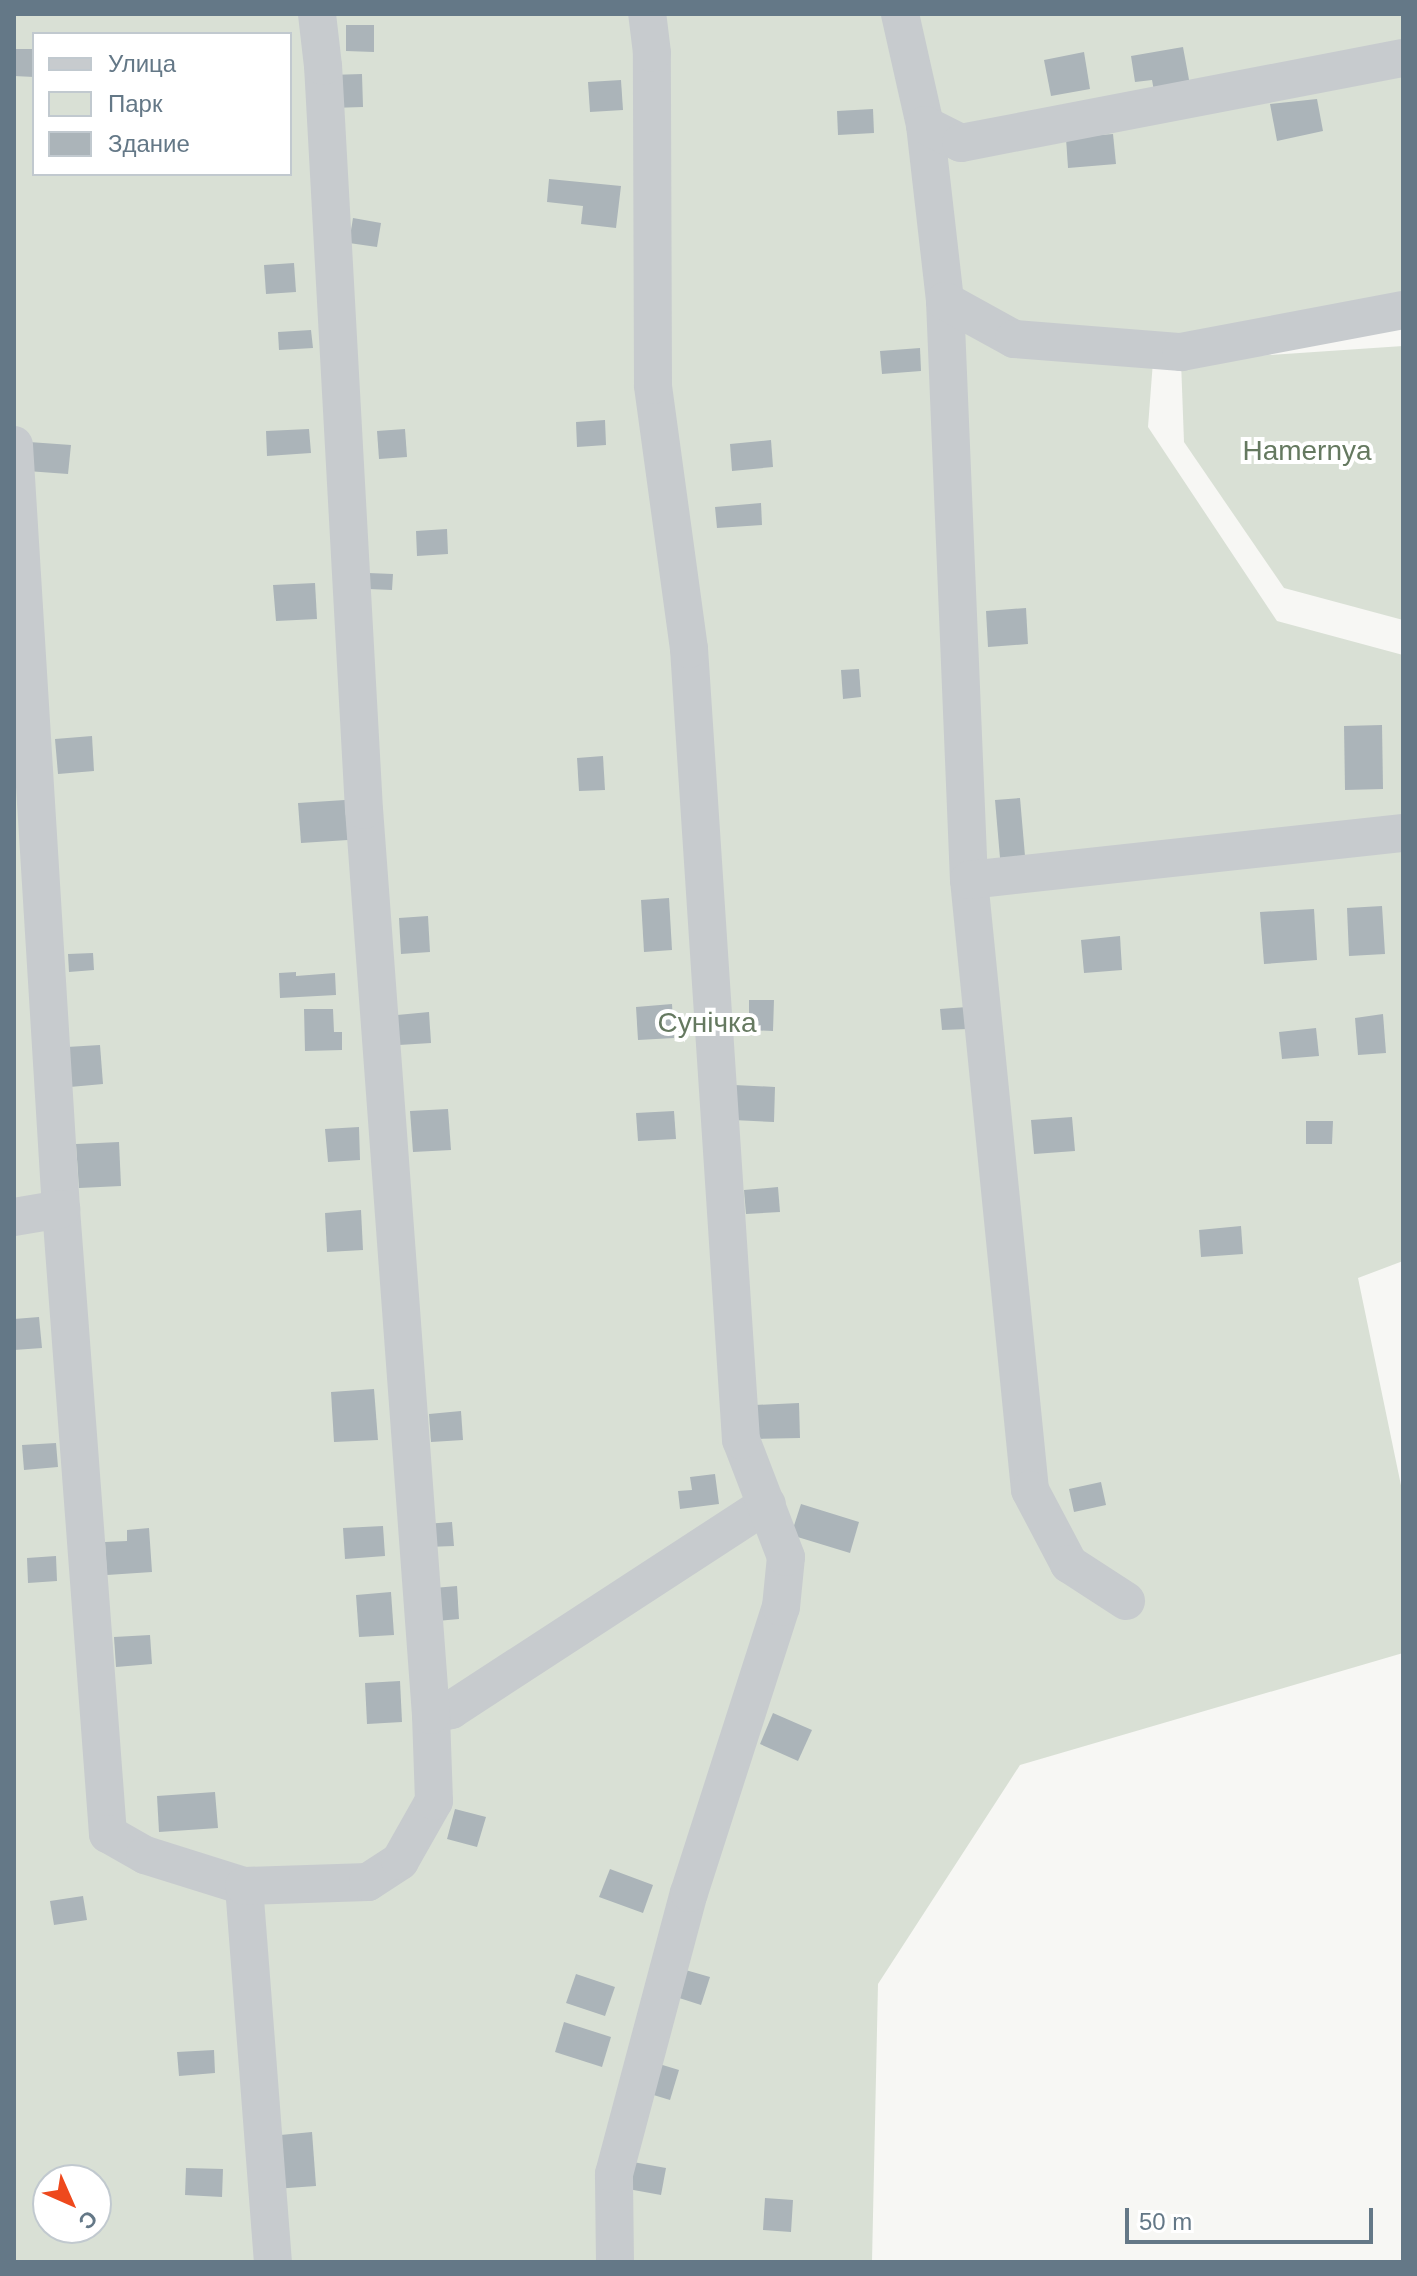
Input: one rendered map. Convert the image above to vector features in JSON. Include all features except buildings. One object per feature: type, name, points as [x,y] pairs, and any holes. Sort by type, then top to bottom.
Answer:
[{"type":"street","points":[[14,445],[61,1209],[108,1834],[145,1855],[244,1886],[368,1882],[400,1861],[434,1801],[431,1715],[364,810],[323,66],[317,14]]},
{"type":"street","points":[[615,2262],[614,2174],[689,1893],[781,1607],[786,1557],[741,1440],[689,649],[653,385],[652,53],[647,14]]},
{"type":"street","points":[[900,14],[925,125],[945,301],[969,880],[1030,1490],[1069,1564],[1126,1601]]},
{"type":"street","points":[[925,125],[961,143],[1403,58]]},
{"type":"street","points":[[945,301],[1014,339],[1181,352],[1403,310]]},
{"type":"street","points":[[969,880],[1403,833]]},
{"type":"street","points":[[14,1217],[61,1209]]},
{"type":"street","points":[[431,1715],[451,1710],[767,1504]]},
{"type":"street","points":[[244,1886],[273,2262]]},
{"type":"green space","name":"Сунічка","points":[[14,14],[1403,14],[1403,320],[1155,335],[1148,427],[1277,621],[1403,655],[1403,1261],[1358,1278],[1403,1495],[1403,1653],[1020,1765],[878,1984],[872,2262],[14,2262]]},
{"type":"green space","name":"Hamernya","points":[[1403,346],[1403,620],[1284,588],[1184,442],[1181,361]]}]
